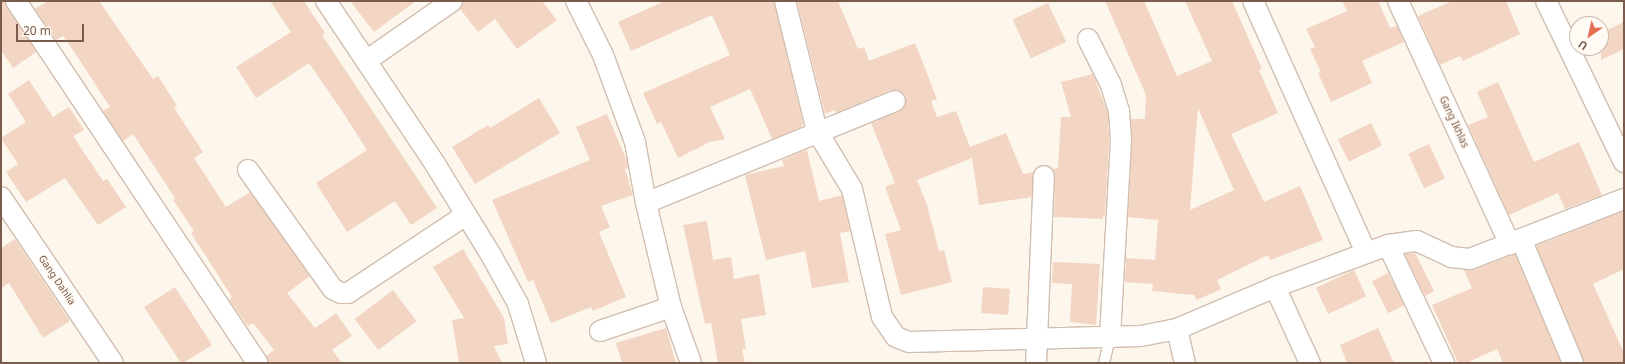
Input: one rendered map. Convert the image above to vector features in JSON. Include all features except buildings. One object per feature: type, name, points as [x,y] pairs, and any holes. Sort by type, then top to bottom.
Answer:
[{"type":"street","points":[[16,1],[257,363]]},
{"type":"street","points":[[326,1],[466,215],[518,304],[536,363]]},
{"type":"street","points":[[366,61],[452,1]]},
{"type":"street","points":[[576,1],[603,55],[635,142],[646,203],[671,307],[691,363]]},
{"type":"street","points":[[785,1],[817,131],[852,188],[882,317],[896,337],[909,342],[1038,338],[1110,338],[1141,336],[1178,329],[1275,287],[1388,245],[1418,241],[1459,259],[1470,259],[1624,199]]},
{"type":"street","points":[[1253,1],[1366,252]]},
{"type":"street","name":"Gang Ikhlas","points":[[1398,1],[1516,241],[1573,363]]},
{"type":"street","points":[[1546,1],[1624,162]]},
{"type":"street","points":[[1088,39],[1111,85],[1119,111],[1121,140],[1110,338]]},
{"type":"street","points":[[646,203],[817,131],[895,101]]},
{"type":"street","points":[[248,170],[333,289],[341,293],[348,293],[466,215]]},
{"type":"street","points":[[1036,363],[1044,176]]},
{"type":"street","name":"Gang Dahlia","points":[[1,197],[113,363]]},
{"type":"street","points":[[1388,245],[1444,363]]},
{"type":"street","points":[[1275,287],[1310,363]]},
{"type":"street","points":[[600,331],[671,307]]},
{"type":"street","points":[[1178,329],[1185,363]]},
{"type":"lane","points":[[1104,363],[1110,338]]}]
